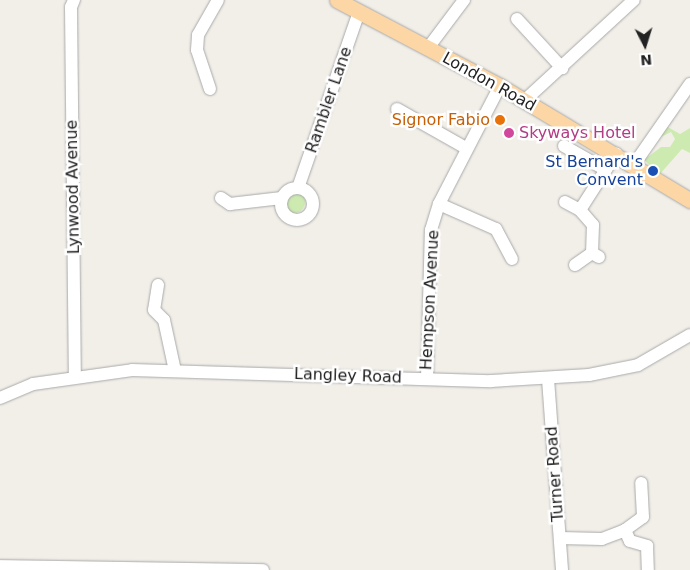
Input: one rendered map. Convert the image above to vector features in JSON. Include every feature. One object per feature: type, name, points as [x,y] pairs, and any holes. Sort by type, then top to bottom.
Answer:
[{"type":"main road","name":"London Road","points":[[337,0],[500,86],[690,200]]},
{"type":"street","name":"Lynwood Avenue","points":[[74,0],[71,7],[75,376]]},
{"type":"street","points":[[210,89],[197,50],[198,34],[218,0]]},
{"type":"street","points":[[428,48],[464,0]]},
{"type":"street","points":[[524,100],[562,68],[634,0]]},
{"type":"street","name":"Rambler Lane","points":[[298,188],[359,12]]},
{"type":"street","points":[[517,19],[562,68]]},
{"type":"street","points":[[633,166],[690,84]]},
{"type":"street","name":"Hempson Avenue","points":[[427,379],[431,230],[439,204],[466,148],[500,86]]},
{"type":"street","points":[[397,109],[466,148]]},
{"type":"street","points":[[564,146],[606,170]]},
{"type":"street","points":[[580,210],[616,154]]},
{"type":"street","points":[[221,198],[230,204],[282,198],[298,188],[312,202],[307,216],[287,217],[282,198]]},
{"type":"street","points":[[565,202],[580,210],[593,225],[595,255],[574,265]]},
{"type":"street","points":[[439,204],[496,229],[512,259]]},
{"type":"street","points":[[158,285],[154,310],[164,320],[175,371]]},
{"type":"street","name":"Langley Road","points":[[0,398],[33,384],[75,376],[175,371],[427,379],[548,379],[638,365],[690,335]]},
{"type":"street","name":"Turner Road","points":[[548,379],[562,570]]},
{"type":"street","points":[[560,538],[602,539],[625,530],[643,517],[641,483]]},
{"type":"street","points":[[625,530],[630,541],[646,546],[648,570]]},
{"type":"street","points":[[0,566],[263,570]]},
{"type":"green space","points":[[666,126],[680,134],[690,128],[690,153],[682,149],[660,174],[644,160],[661,147],[670,147],[675,139],[671,132],[657,139]]},
{"type":"green space","points":[[294,191],[302,194],[305,202],[302,210],[294,213],[286,210],[283,202],[286,194]]},
{"type":"place","name":"Signor Fabio","points":[[500,120]]},
{"type":"place","name":"Skyways Hotel","points":[[509,133]]},
{"type":"place","name":"St Bernard's Convent","points":[[653,171]]}]
